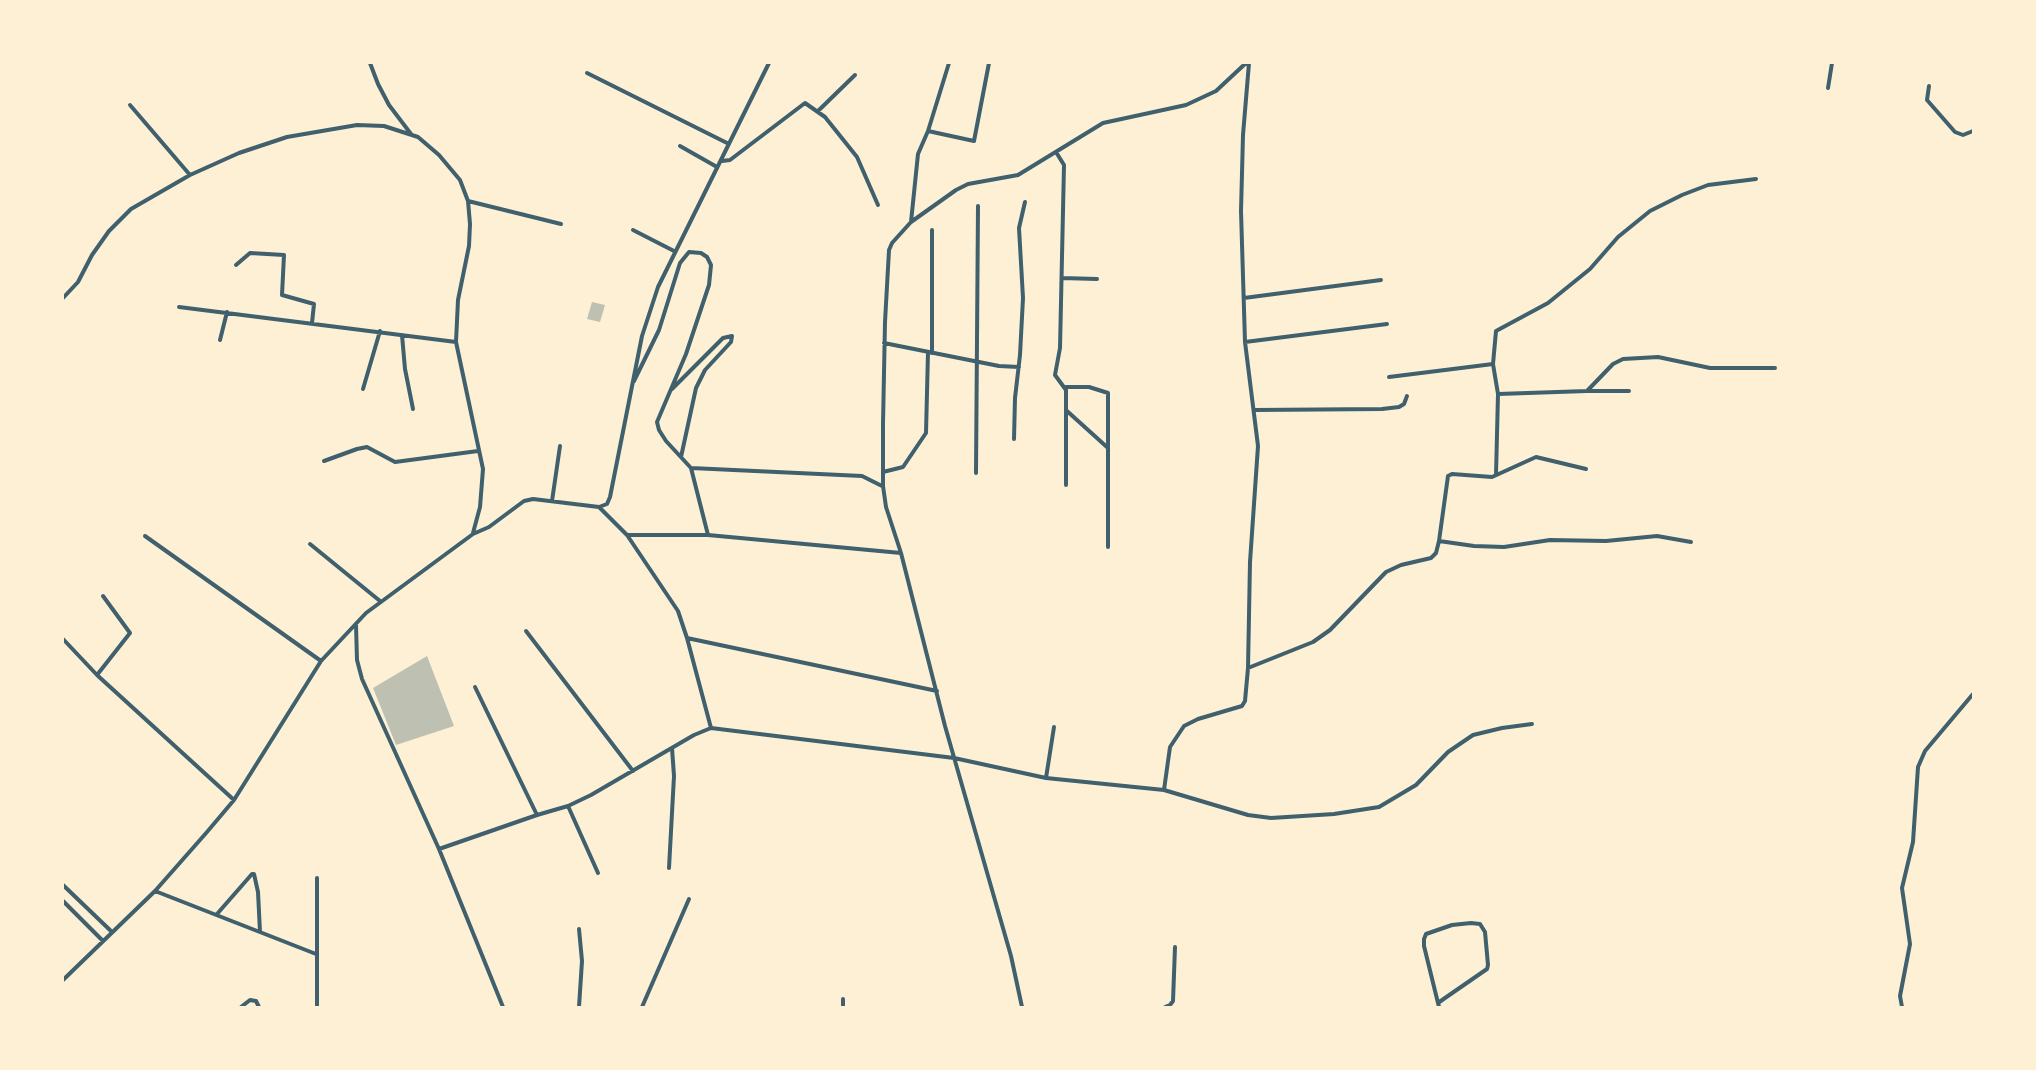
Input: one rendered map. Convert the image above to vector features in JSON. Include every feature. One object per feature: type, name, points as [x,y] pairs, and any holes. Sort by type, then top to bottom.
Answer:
[{"type":"street","points":[[370,63],[389,105],[411,134]]},
{"type":"street","points":[[63,981],[155,891],[234,800],[321,661],[380,601],[473,534],[489,527],[524,501],[533,499],[599,507],[607,504],[642,336],[658,287],[769,63]]},
{"type":"street","points":[[911,222],[918,154],[928,131],[949,63]]},
{"type":"street","points":[[928,131],[974,141],[989,63]]},
{"type":"street","points":[[1022,1007],[1011,956],[954,758],[901,554],[886,507],[883,486],[884,343],[889,250],[892,243],[911,222],[956,190],[968,184],[1018,175],[1104,123],[1186,105],[1216,91],[1247,63]]},
{"type":"street","points":[[1164,790],[1170,747],[1184,726],[1198,718],[1242,706],[1245,700],[1248,668],[1250,562],[1258,446],[1245,342],[1241,211],[1247,63]]},
{"type":"street","points":[[1828,88],[1832,63]]},
{"type":"street","points":[[587,73],[729,144]]},
{"type":"street","points":[[819,111],[855,75]]},
{"type":"street","points":[[1929,86],[1927,100],[1955,132],[1963,135],[1973,131]]},
{"type":"street","points":[[721,161],[730,160],[803,103],[819,111],[841,135],[857,157],[878,205]]},
{"type":"street","points":[[129,105],[190,175]]},
{"type":"street","points":[[63,298],[78,282],[92,255],[109,231],[131,209],[190,175],[239,153],[287,137],[357,125],[384,126],[418,137],[439,155],[460,180],[468,201],[469,246],[458,300],[456,342],[483,469],[480,507],[473,534]]},
{"type":"street","points":[[680,146],[717,167]]},
{"type":"street","points":[[1056,152],[1064,165],[1060,348],[1055,375],[1066,387],[1089,387],[1108,393],[1108,547]]},
{"type":"street","points":[[1496,475],[1498,394],[1493,364],[1496,331],[1548,303],[1590,269],[1618,237],[1650,212],[1682,195],[1708,185],[1756,179]]},
{"type":"street","points":[[468,201],[561,224]]},
{"type":"street","points":[[1014,439],[1023,298],[1019,228],[1025,201]]},
{"type":"street","points":[[976,473],[978,206]]},
{"type":"street","points":[[633,230],[674,251]]},
{"type":"street","points":[[883,472],[903,467],[926,433],[932,230]]},
{"type":"street","points":[[631,387],[659,330],[684,255],[695,251],[701,253],[707,257],[711,265],[711,276],[686,354],[657,422],[666,441],[691,468],[708,535]]},
{"type":"street","points":[[236,265],[250,253],[284,255],[282,295],[314,304],[312,323]]},
{"type":"street","points":[[1062,278],[1097,279]]},
{"type":"street","points":[[1244,298],[1381,280]]},
{"type":"street","points":[[179,307],[456,342]]},
{"type":"street","points":[[220,340],[227,312]]},
{"type":"street","points":[[1245,342],[1387,324]]},
{"type":"street","points":[[363,389],[380,331]]},
{"type":"street","points":[[402,335],[405,369],[413,409]]},
{"type":"street","points":[[670,392],[723,338],[732,336],[732,342],[705,370],[696,388],[681,456]]},
{"type":"street","points":[[884,343],[1019,367]]},
{"type":"street","points":[[1587,391],[1613,364],[1623,358],[1658,357],[1710,368],[1775,368]]},
{"type":"street","points":[[1389,377],[1493,364]]},
{"type":"street","points":[[1066,387],[1066,485]]},
{"type":"street","points":[[1498,394],[1629,391]]},
{"type":"street","points":[[1254,410],[1382,409],[1399,407],[1404,404],[1407,396]]},
{"type":"street","points":[[1066,411],[1108,448]]},
{"type":"street","points":[[552,501],[560,446]]},
{"type":"street","points":[[324,461],[367,447],[395,462],[478,451]]},
{"type":"street","points":[[1248,668],[1313,642],[1330,630],[1386,572],[1431,558],[1436,553],[1439,541],[1448,476],[1452,474],[1488,477],[1536,457],[1586,470]]},
{"type":"street","points":[[691,468],[862,476],[883,486]]},
{"type":"street","points":[[599,507],[627,535],[678,610],[711,728]]},
{"type":"street","points":[[627,535],[708,535],[901,554]]},
{"type":"street","points":[[145,536],[321,661]]},
{"type":"street","points":[[1439,541],[1504,547],[1550,540],[1606,541],[1658,536],[1691,542]]},
{"type":"street","points":[[310,544],[380,601]]},
{"type":"street","points":[[97,675],[130,633],[103,596]]},
{"type":"street","points":[[356,624],[357,660],[362,679],[439,849],[503,1007]]},
{"type":"street","points":[[525,631],[633,771]]},
{"type":"street","points":[[687,638],[937,691]]},
{"type":"street","points":[[63,639],[97,675],[234,800]]},
{"type":"street","points":[[476,687],[537,815]]},
{"type":"street","points":[[1902,1007],[1900,996],[1910,944],[1902,888],[1913,842],[1918,766],[1925,751],[1973,694]]},
{"type":"street","points":[[439,849],[568,806],[694,735],[711,728],[954,758],[1046,778],[1164,790],[1248,815],[1271,818],[1334,814],[1379,807],[1416,785],[1448,752],[1473,735],[1532,724]]},
{"type":"street","points":[[1046,778],[1054,728]]},
{"type":"street","points":[[669,868],[674,776],[672,748]]},
{"type":"street","points":[[568,806],[598,873]]},
{"type":"street","points":[[217,914],[254,874],[258,892],[260,932]]},
{"type":"street","points":[[317,878],[317,1007]]},
{"type":"street","points":[[63,885],[112,932]]},
{"type":"street","points":[[155,891],[316,954]]},
{"type":"street","points":[[642,1007],[689,899]]},
{"type":"street","points":[[63,901],[103,941]]},
{"type":"street","points":[[1480,924],[1485,932],[1487,969],[1439,1005],[1424,946],[1426,934],[1452,926],[1480,924]]},
{"type":"street","points":[[579,929],[582,961],[579,1007]]},
{"type":"street","points":[[1165,1007],[1173,1001],[1175,947]]},
{"type":"street","points":[[843,999],[843,1007]]},
{"type":"street","points":[[241,1007],[250,1000],[256,1001],[260,1007]]},
{"type":"building","points":[[592,302],[605,305],[600,322],[587,319]]},
{"type":"building","points":[[427,656],[454,726],[396,745],[373,688]]}]
